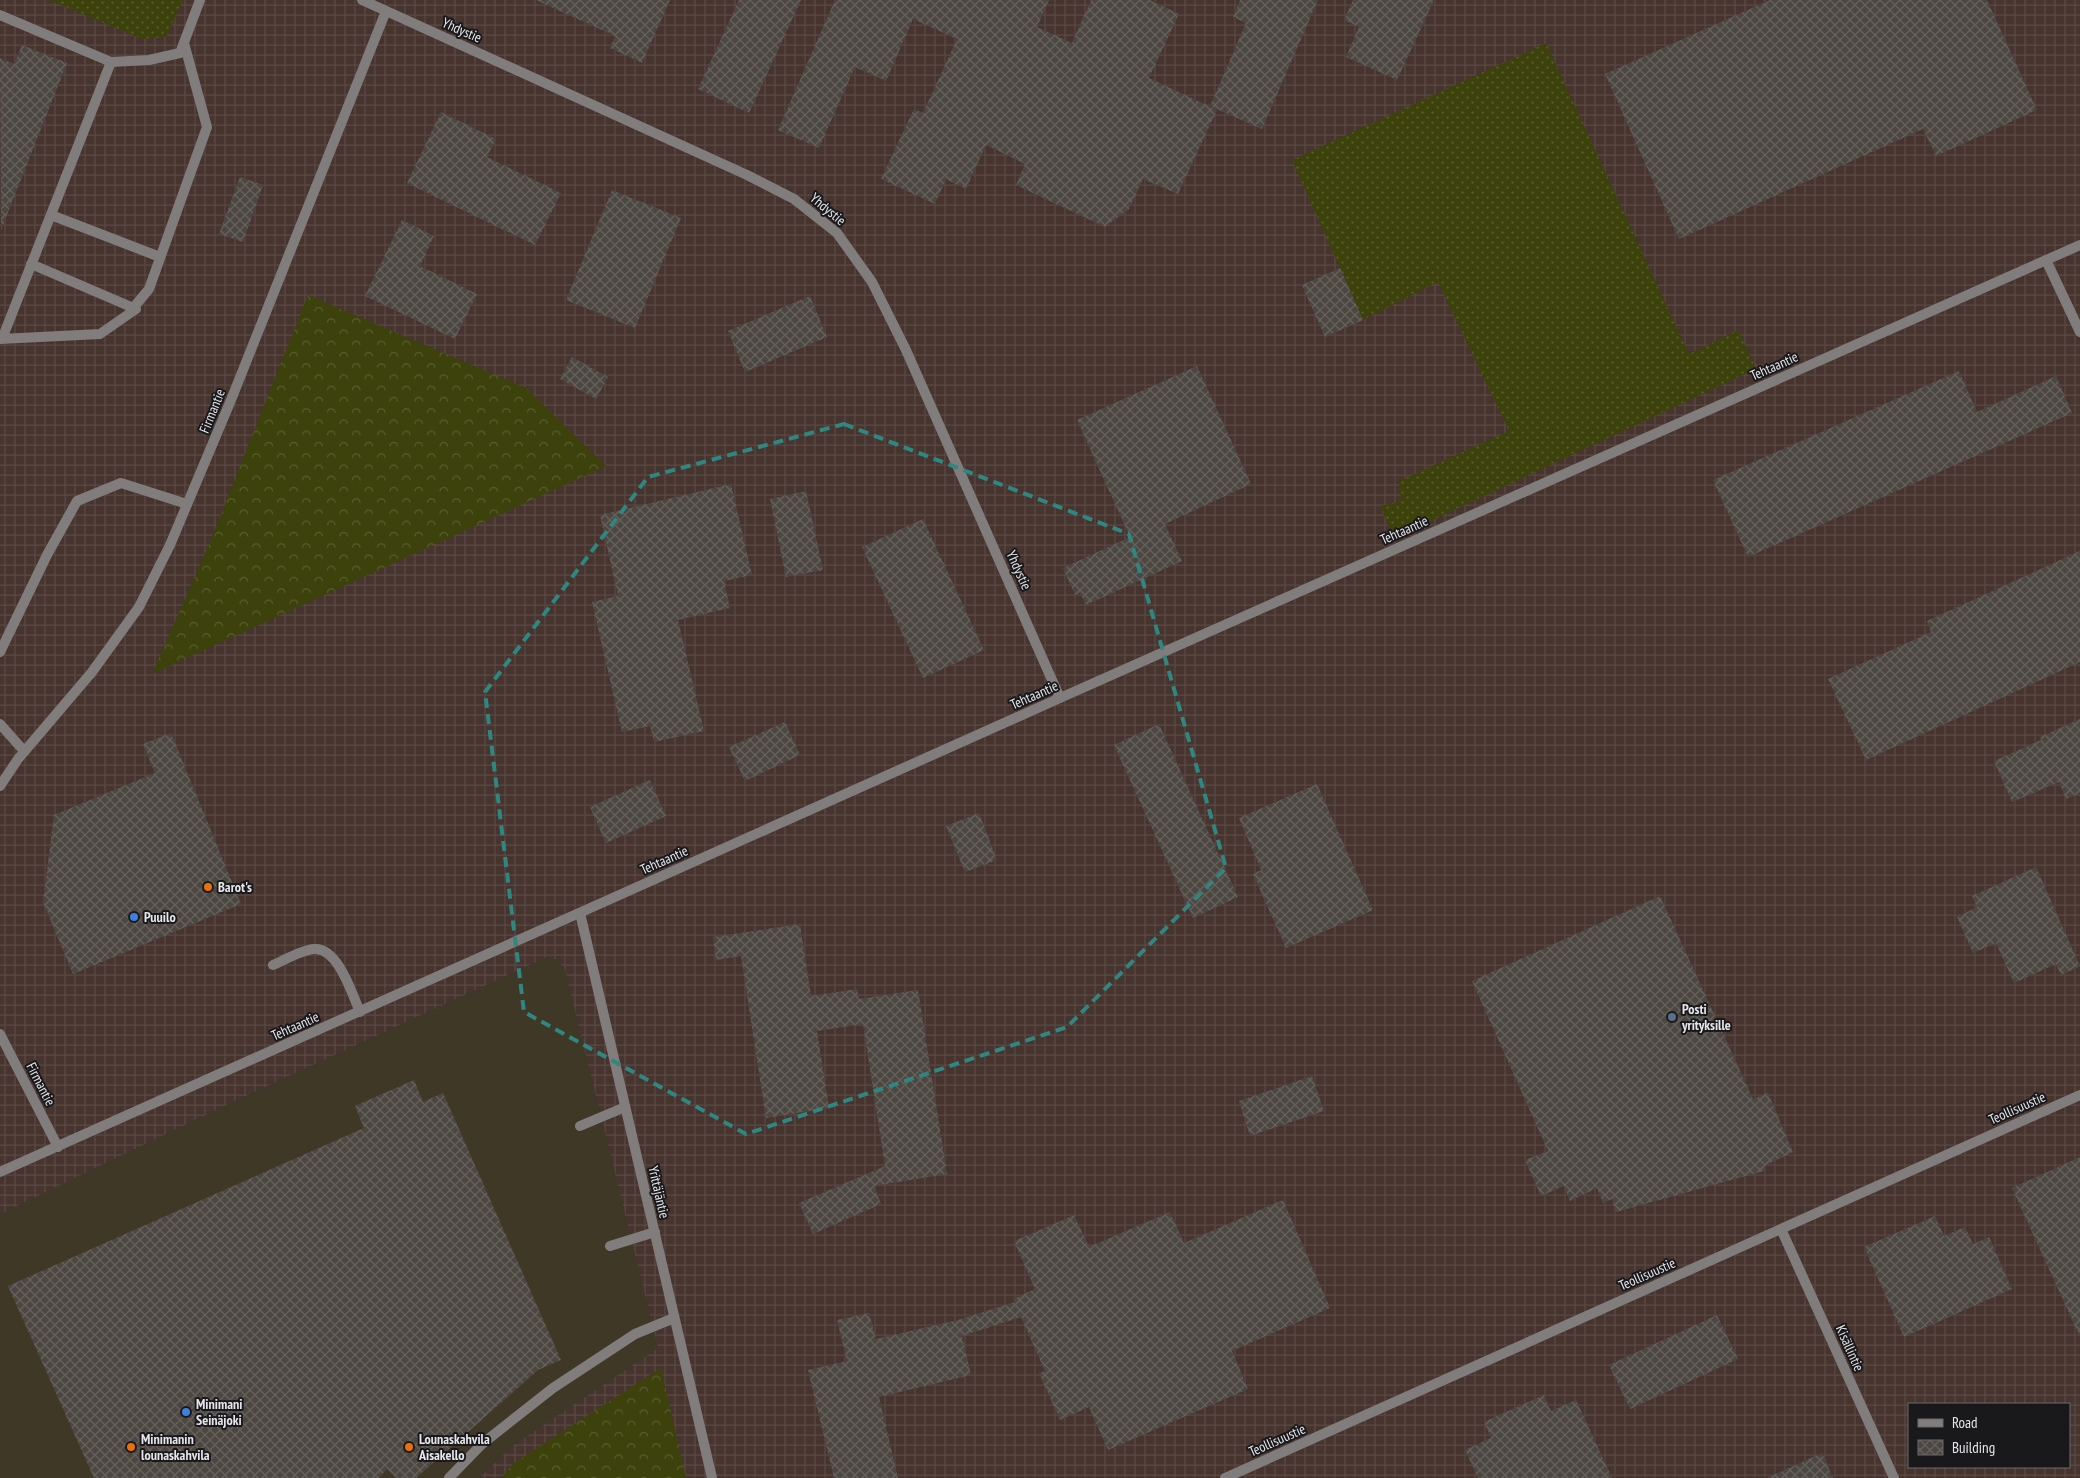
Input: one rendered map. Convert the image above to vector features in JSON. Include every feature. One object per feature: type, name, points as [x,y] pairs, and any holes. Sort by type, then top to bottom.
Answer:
[{"type":"street","points":[[0,15],[111,62],[149,60],[180,53],[200,0]]},
{"type":"street","name":"Yhdystie","points":[[362,0],[384,7],[747,175],[794,199],[838,233],[872,282],[906,350],[1060,698]]},
{"type":"street","name":"Firmantie","points":[[0,786],[24,751],[92,672],[139,607],[170,545],[384,7]]},
{"type":"street","points":[[136,309],[134,306],[149,289],[207,128],[184,43]]},
{"type":"street","points":[[111,62],[1,339],[100,334],[136,309]]},
{"type":"street","points":[[50,215],[160,257]]},
{"type":"street","name":"Tehtaantie","points":[[0,1172],[2080,245]]},
{"type":"street","points":[[2046,260],[2080,332]]},
{"type":"street","points":[[31,264],[136,309]]},
{"type":"street","points":[[0,652],[47,555],[77,501],[121,483],[187,504]]},
{"type":"street","points":[[0,724],[24,751]]},
{"type":"street","name":"Yrittäjäntie","points":[[580,913],[712,1478]]},
{"type":"street","points":[[273,965],[314,949],[326,951],[336,960],[360,1012]]},
{"type":"street","name":"Firmantie","points":[[0,1034],[58,1146]]},
{"type":"street","name":"Teollisuustie","points":[[1225,1478],[2080,1095]]},
{"type":"street","points":[[580,1126],[625,1107]]},
{"type":"street","name":"Kisällintie","points":[[1782,1229],[1894,1478]]},
{"type":"street","points":[[610,1246],[654,1232]]},
{"type":"street","points":[[449,1478],[482,1444],[553,1388],[636,1334],[674,1318]]},
{"type":"highlighted area","points":[[844,424],[1129,534],[1226,868],[1067,1027],[746,1134],[524,1012],[485,692],[648,477]]},
{"type":"shaded area","points":[[0,0],[2080,0],[2080,1478],[479,1478],[515,1444],[658,1348],[565,970],[557,960],[547,957],[235,1101],[0,1214]]},
{"type":"shaded area","points":[[547,957],[557,960],[565,970],[658,1348],[515,1444],[479,1478],[0,1478],[0,1033],[79,1176],[235,1101]]},
{"type":"green space","points":[[49,0],[183,0],[166,37],[142,39]]},
{"type":"green space","points":[[1546,43],[1689,354],[1738,330],[1756,369],[1394,538],[1380,506],[1401,501],[1399,481],[1509,431],[1438,282],[1363,320],[1292,160]]},
{"type":"green space","points":[[308,295],[526,388],[606,466],[152,674],[210,542]]},
{"type":"green space","points":[[661,1368],[686,1478],[501,1478],[514,1463]]},
{"type":"building","points":[[536,0],[670,0],[642,63],[610,48],[615,36]]},
{"type":"building","points":[[739,0],[801,0],[749,113],[698,89]]},
{"type":"building","points":[[835,0],[1049,0],[1037,27],[1072,43],[1091,0],[1150,0],[1179,14],[1149,78],[1217,110],[1178,194],[1143,179],[1129,209],[1105,227],[1016,185],[1025,164],[986,145],[966,189],[946,179],[935,204],[881,179],[914,109],[923,113],[957,39],[913,19],[886,81],[855,67],[819,148],[778,130]]},
{"type":"building","points":[[1240,0],[1318,0],[1262,129],[1210,106],[1246,23],[1233,17]]},
{"type":"building","points":[[1353,0],[1434,0],[1397,80],[1346,57],[1359,27],[1344,20]]},
{"type":"building","points":[[1770,0],[1987,0],[2037,110],[1936,156],[1923,129],[1679,239],[1605,74]]},
{"type":"building","points":[[22,45],[67,63],[1,230],[0,58],[14,64]]},
{"type":"building","points":[[441,112],[496,139],[487,157],[561,193],[535,245],[407,183]]},
{"type":"building","points":[[240,177],[263,185],[243,242],[219,234]]},
{"type":"building","points":[[612,190],[681,218],[635,328],[566,300]]},
{"type":"building","points":[[402,220],[434,236],[420,266],[477,294],[455,339],[365,296]]},
{"type":"building","points":[[1340,268],[1363,320],[1325,337],[1302,285]]},
{"type":"building","points":[[810,296],[827,337],[745,372],[728,331]]},
{"type":"building","points":[[572,357],[608,377],[596,399],[560,379]]},
{"type":"building","points":[[1197,366],[1251,484],[1165,524],[1182,561],[1086,605],[1080,593],[1075,595],[1063,568],[1130,537],[1077,420]]},
{"type":"building","points":[[1959,371],[1977,412],[2056,376],[2072,413],[1748,557],[1713,480]]},
{"type":"building","points":[[731,484],[752,575],[724,581],[730,608],[678,620],[704,731],[654,742],[650,726],[622,732],[592,602],[618,596],[600,515]]},
{"type":"building","points":[[806,491],[823,570],[786,577],[770,499]]},
{"type":"building","points":[[923,519],[984,650],[923,678],[862,547]]},
{"type":"building","points":[[2080,551],[2080,662],[1866,760],[1828,679],[1931,632],[1927,621]]},
{"type":"building","points":[[2080,719],[2080,793],[2066,799],[2059,782],[2012,802],[1994,761],[2041,740],[2040,737]]},
{"type":"building","points":[[785,722],[800,755],[745,781],[729,747]]},
{"type":"building","points":[[1159,724],[1238,897],[1193,918],[1114,745]]},
{"type":"building","points":[[171,733],[241,904],[73,974],[43,902],[54,815],[155,773],[143,744]]},
{"type":"building","points":[[650,780],[666,816],[606,843],[590,807]]},
{"type":"building","points":[[1317,784],[1373,910],[1286,948],[1253,874],[1261,870],[1239,818]]},
{"type":"building","points":[[979,813],[997,860],[965,872],[946,826]]},
{"type":"building","points":[[2036,867],[2080,966],[2061,975],[2056,964],[2014,983],[1996,943],[1973,953],[1957,917],[1977,907],[1972,896]]},
{"type":"building","name":"Posti yrityksille","points":[[1660,896],[1753,1099],[1768,1093],[1793,1152],[1764,1166],[1764,1171],[1616,1212],[1612,1199],[1603,1203],[1597,1188],[1570,1201],[1564,1186],[1541,1196],[1525,1160],[1548,1151],[1472,981]]},
{"type":"building","points":[[800,924],[811,996],[857,989],[859,999],[918,990],[947,1174],[874,1186],[881,1204],[813,1234],[799,1203],[885,1166],[863,1024],[817,1031],[829,1108],[766,1118],[741,956],[716,960],[713,937]]},
{"type":"building","points":[[1312,1076],[1324,1111],[1250,1136],[1239,1101]]},
{"type":"building","points":[[414,1080],[423,1102],[443,1093],[561,1360],[538,1370],[416,1478],[396,1478],[387,1469],[379,1478],[94,1478],[8,1286],[364,1128],[355,1106]]},
{"type":"building","points":[[2080,1157],[2080,1337],[2012,1188]]},
{"type":"building","points":[[1283,1200],[1330,1308],[1232,1351],[1248,1389],[1108,1450],[1089,1407],[1060,1420],[1039,1373],[1045,1371],[1021,1317],[962,1336],[971,1375],[879,1397],[898,1478],[834,1478],[808,1370],[847,1361],[837,1320],[869,1313],[876,1339],[958,1320],[1015,1302],[1013,1299],[1035,1289],[1014,1241],[1074,1215],[1089,1247],[1170,1212],[1184,1243]]},
{"type":"building","points":[[1935,1216],[1944,1236],[1965,1227],[1973,1244],[1989,1237],[2012,1289],[1904,1337],[1864,1247]]},
{"type":"building","points":[[1717,1315],[1738,1359],[1630,1409],[1609,1365]]},
{"type":"building","points":[[1544,1395],[1551,1411],[1576,1400],[1612,1478],[1478,1478],[1465,1450],[1491,1438],[1484,1422]]},
{"type":"building","points":[[1822,1453],[1833,1478],[1767,1478]]},
{"type":"place","name":"Barot's","points":[[208,887]]},
{"type":"place","name":"Puuilo","points":[[134,917]]},
{"type":"place","name":"Posti yrityksille","points":[[1672,1017]]},
{"type":"place","name":"Minimani Seinäjoki","points":[[186,1412]]},
{"type":"place","name":"Minimanin lounaskahvila","points":[[131,1447]]},
{"type":"place","name":"Lounaskahvila Aisakello","points":[[409,1447]]}]
